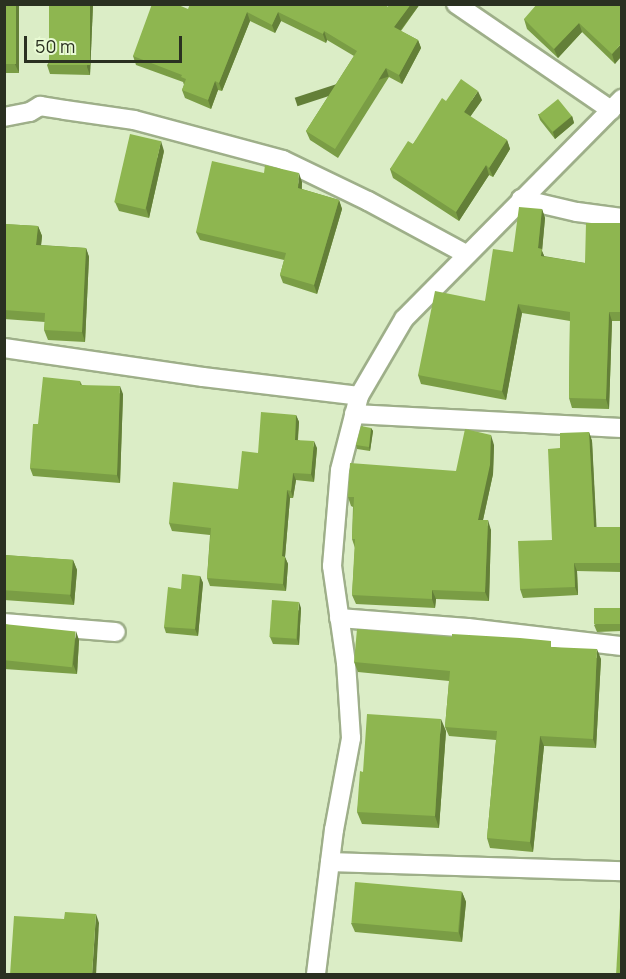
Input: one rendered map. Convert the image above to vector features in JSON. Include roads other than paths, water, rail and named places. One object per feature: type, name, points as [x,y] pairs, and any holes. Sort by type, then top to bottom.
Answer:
[{"type":"street","points":[[316,975],[330,862],[351,738],[332,566],[340,470],[359,396],[404,319],[616,105],[456,4]]},
{"type":"street","points":[[4,117],[30,112],[40,106],[134,120],[283,160],[369,201],[466,254]]},
{"type":"street","points":[[521,199],[577,212],[621,218]]},
{"type":"street","points":[[4,348],[192,376],[359,396]]},
{"type":"street","points":[[354,414],[621,428]]},
{"type":"street","points":[[339,618],[468,628],[621,646]]},
{"type":"street","points":[[4,623],[116,632]]},
{"type":"street","points":[[330,862],[621,871]]}]
